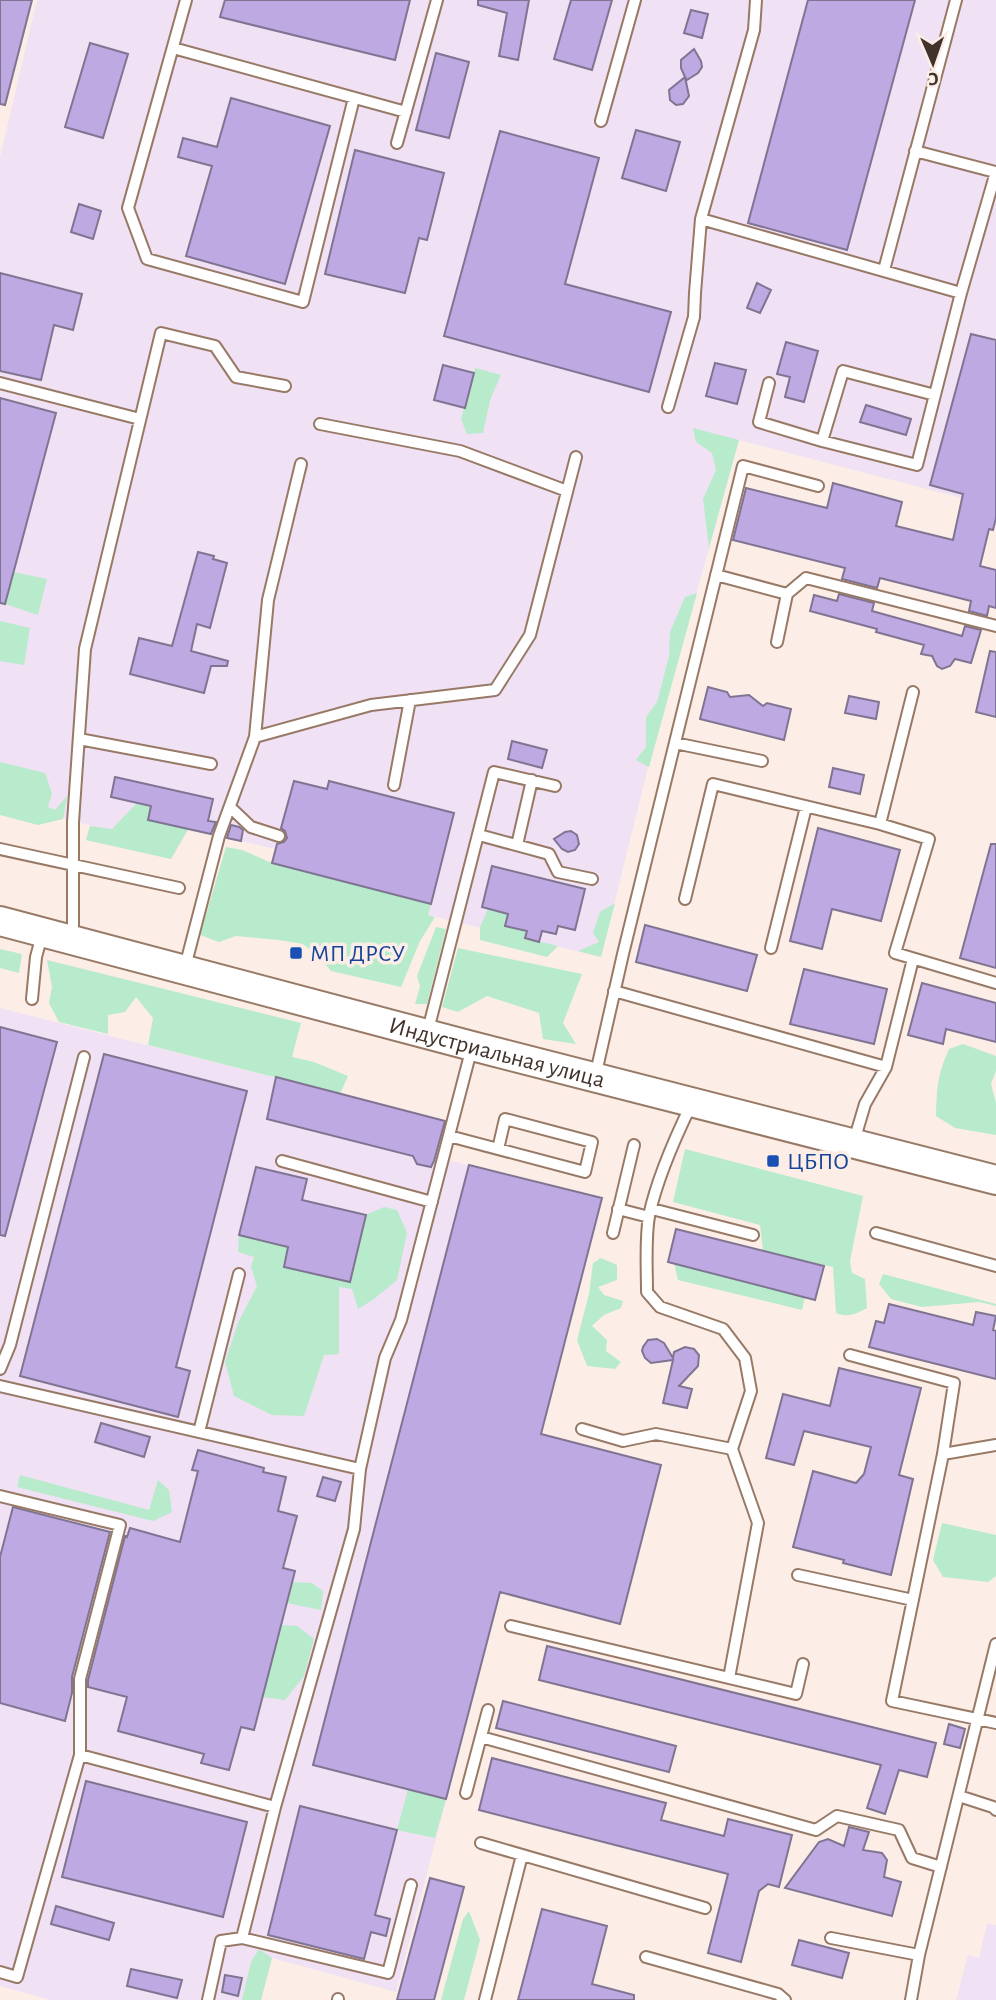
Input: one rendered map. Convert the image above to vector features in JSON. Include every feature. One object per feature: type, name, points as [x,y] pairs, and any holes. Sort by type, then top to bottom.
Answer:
[{"type":"main road","name":"Индустриальная улица","points":[[0,921],[472,1046],[996,1180]]},
{"type":"lane","points":[[186,0],[128,208],[148,259],[303,302],[354,98]]},
{"type":"lane","points":[[397,143],[437,0]]},
{"type":"lane","points":[[601,121],[635,0]]},
{"type":"lane","points":[[668,407],[694,317],[701,219],[754,30],[756,0]]},
{"type":"lane","points":[[884,270],[956,0]]},
{"type":"lane","points":[[173,48],[405,112]]},
{"type":"lane","points":[[769,383],[759,422],[917,465],[995,172],[915,151]]},
{"type":"lane","points":[[701,219],[961,293]]},
{"type":"lane","points":[[73,940],[73,822],[85,649],[161,333],[215,346],[236,377],[285,386]]},
{"type":"lane","points":[[822,441],[843,371],[935,395]]},
{"type":"lane","points":[[0,383],[140,419]]},
{"type":"lane","points":[[320,425],[460,451],[567,491]]},
{"type":"lane","points":[[255,737],[371,705],[495,690],[530,635],[576,457]]},
{"type":"lane","points":[[184,970],[219,836],[255,737],[268,600],[301,464]]},
{"type":"lane","points":[[595,1077],[743,466],[818,486]]},
{"type":"lane","points":[[716,575],[787,593]]},
{"type":"lane","points":[[777,642],[787,593],[806,578],[996,626]]},
{"type":"lane","points":[[880,824],[914,692]]},
{"type":"lane","points":[[394,785],[411,700]]},
{"type":"lane","points":[[79,739],[211,764]]},
{"type":"lane","points":[[675,743],[762,761]]},
{"type":"lane","points":[[427,1034],[495,772],[555,786]]},
{"type":"lane","points":[[517,845],[532,780]]},
{"type":"lane","points":[[685,899],[713,784],[880,824],[929,839],[895,953],[996,983]]},
{"type":"lane","points":[[230,807],[251,827],[279,836]]},
{"type":"lane","points":[[771,948],[806,807]]},
{"type":"lane","points":[[479,835],[550,854],[558,872],[592,879]]},
{"type":"lane","points":[[0,849],[179,888]]},
{"type":"lane","points":[[32,999],[36,957],[43,932]]},
{"type":"lane","points":[[853,1144],[865,1104],[886,1067],[913,958]]},
{"type":"lane","points":[[614,991],[886,1067]]},
{"type":"lane","points":[[242,1937],[275,1807],[354,1528],[360,1469],[385,1358],[401,1320],[472,1046]]},
{"type":"lane","points":[[0,1369],[10,1345],[84,1057]]},
{"type":"lane","points":[[692,1102],[671,1145],[650,1212],[646,1256],[647,1292],[660,1307],[723,1329],[745,1358],[751,1391],[732,1449],[758,1523],[729,1678]]},
{"type":"lane","points":[[449,1136],[498,1149],[585,1172],[592,1142],[505,1119],[498,1149]]},
{"type":"lane","points":[[612,1233],[634,1145]]},
{"type":"lane","points":[[282,1161],[432,1202]]},
{"type":"lane","points":[[618,1209],[650,1212],[753,1235]]},
{"type":"lane","points":[[876,1233],[996,1266]]},
{"type":"lane","points":[[199,1432],[239,1274]]},
{"type":"lane","points":[[850,1355],[954,1383],[943,1454],[892,1701],[996,1723]]},
{"type":"lane","points":[[0,1387],[360,1469]]},
{"type":"lane","points":[[582,1429],[623,1441],[656,1434],[732,1449]]},
{"type":"lane","points":[[943,1454],[996,1445]]},
{"type":"lane","points":[[0,1496],[120,1525],[80,1679],[80,1755],[17,1977],[0,1972]]},
{"type":"lane","points":[[798,1575],[913,1600]]},
{"type":"lane","points":[[511,1626],[796,1695],[803,1664]]},
{"type":"lane","points":[[911,2000],[919,1955],[996,1644]]},
{"type":"lane","points":[[466,1793],[488,1710]]},
{"type":"lane","points":[[481,1737],[816,1830],[837,1816],[899,1830],[912,1858],[941,1867]]},
{"type":"lane","points":[[80,1755],[275,1807]]},
{"type":"lane","points":[[959,1796],[994,1808],[996,1795]]},
{"type":"lane","points":[[481,1843],[705,1908]]},
{"type":"lane","points":[[485,2000],[522,1855]]},
{"type":"lane","points":[[208,2000],[221,1941],[242,1937],[388,1973],[411,1885]]},
{"type":"lane","points":[[831,1938],[919,1955]]},
{"type":"lane","points":[[646,1957],[778,1994],[785,2000]]},
{"type":"shaded area","points":[[37,0],[996,0],[996,507],[739,440],[646,776],[601,957],[428,915],[430,904],[272,863],[275,849],[189,829],[171,859],[86,840],[90,825],[0,804],[0,157]]},
{"type":"shaded area","points":[[0,1008],[446,1121],[437,1157],[568,1191],[456,1762],[396,1992],[272,1958],[261,2000],[50,2000],[0,1986]]},
{"type":"shaded area","points":[[987,1923],[996,1925],[996,2000],[956,2000],[968,1955],[979,1958]]},
{"type":"green space","points":[[475,368],[501,375],[490,400],[483,433],[467,434],[461,419]]},
{"type":"green space","points":[[693,428],[739,440],[709,548],[703,499],[716,470],[712,453],[696,442]]},
{"type":"green space","points":[[13,572],[47,579],[38,615],[5,604]]},
{"type":"green space","points":[[697,593],[649,767],[636,760],[646,747],[646,717],[657,702],[669,656],[670,632],[685,597]]},
{"type":"green space","points":[[0,621],[30,628],[24,665],[0,661]]},
{"type":"green space","points":[[0,762],[45,773],[52,793],[48,807],[55,810],[67,796],[63,819],[38,825],[0,815]]},
{"type":"green space","points":[[136,804],[151,806],[148,820],[188,829],[171,859],[86,840],[90,826],[112,829]]},
{"type":"green space","points":[[226,847],[242,850],[272,863],[431,904],[428,915],[435,917],[420,941],[401,987],[331,971],[303,944],[236,936],[219,942],[200,935]]},
{"type":"green space","points":[[615,903],[601,957],[578,951],[599,942],[593,933],[600,912]]},
{"type":"green space","points":[[488,909],[508,914],[527,931],[525,938],[558,946],[547,957],[480,940],[480,927]]},
{"type":"green space","points":[[436,927],[446,929],[427,1004],[415,1004],[420,986],[417,976]]},
{"type":"green space","points":[[458,948],[582,974],[563,1023],[576,1044],[543,1039],[539,1013],[487,996],[458,1012],[442,1007]]},
{"type":"green space","points":[[0,949],[22,954],[19,973],[0,968]]},
{"type":"green space","points":[[47,960],[301,1023],[292,1057],[314,1062],[348,1076],[340,1094],[148,1045],[153,1018],[136,997],[125,1012],[108,1015],[108,1034],[59,1022],[49,1003],[52,987]]},
{"type":"green space","points":[[963,1044],[996,1056],[996,1071],[991,1084],[996,1103],[996,1135],[955,1128],[936,1116],[938,1082],[945,1058],[949,1049]]},
{"type":"green space","points":[[685,1149],[863,1196],[850,1261],[852,1273],[865,1279],[867,1308],[852,1315],[836,1313],[833,1267],[763,1251],[760,1225],[673,1202]]},
{"type":"green space","points":[[384,1207],[397,1210],[407,1233],[397,1280],[358,1309],[352,1289],[339,1287],[339,1354],[324,1355],[304,1416],[272,1415],[234,1396],[225,1362],[238,1323],[257,1286],[251,1267],[254,1257],[238,1252],[239,1235],[288,1247],[284,1267],[350,1282],[366,1215]]},
{"type":"green space","points":[[601,1258],[617,1265],[617,1280],[598,1287],[604,1295],[623,1301],[621,1308],[604,1315],[592,1326],[607,1340],[606,1351],[621,1362],[615,1369],[587,1366],[577,1340],[589,1294],[593,1263]]},
{"type":"green space","points":[[674,1263],[805,1297],[802,1310],[678,1280]]},
{"type":"green space","points":[[883,1274],[996,1306],[979,1302],[922,1307],[891,1299],[879,1284]]},
{"type":"green space","points":[[20,1475],[149,1510],[158,1480],[169,1490],[172,1512],[153,1521],[17,1487]]},
{"type":"green space","points":[[942,1523],[996,1535],[996,1576],[988,1582],[943,1577],[933,1560]]},
{"type":"green space","points":[[292,1582],[312,1583],[323,1591],[321,1610],[287,1603]]},
{"type":"green space","points":[[281,1625],[297,1626],[314,1639],[304,1676],[285,1700],[262,1697]]},
{"type":"green space","points":[[408,1789],[446,1799],[435,1838],[397,1830]]},
{"type":"green space","points":[[469,1911],[480,1940],[464,2000],[441,2000],[463,1919]]},
{"type":"green space","points":[[259,1949],[272,1958],[261,2000],[242,2000],[251,1962]]},
{"type":"building","points":[[0,0],[32,0],[5,105],[0,104]]},
{"type":"building","points":[[225,0],[410,0],[395,60],[220,17]]},
{"type":"building","points":[[478,0],[529,0],[518,60],[499,56],[507,13],[478,5]]},
{"type":"building","points":[[571,0],[612,0],[592,70],[554,59]]},
{"type":"building","points":[[808,0],[915,0],[847,250],[748,223]]},
{"type":"building","points":[[691,10],[708,14],[702,38],[684,33]]},
{"type":"building","points":[[90,43],[128,54],[103,138],[65,127]]},
{"type":"building","points":[[694,49],[702,67],[698,73],[687,80],[681,68],[681,60]]},
{"type":"building","points":[[436,53],[469,62],[449,138],[416,130]]},
{"type":"building","points":[[685,77],[689,96],[683,104],[676,105],[670,100],[669,90]]},
{"type":"building","points":[[231,98],[330,126],[285,284],[186,256],[212,166],[178,157],[183,138],[217,147]]},
{"type":"building","points":[[636,130],[680,142],[666,191],[622,178]]},
{"type":"building","points":[[500,131],[599,158],[565,284],[671,312],[649,392],[444,336]]},
{"type":"building","points":[[355,150],[444,173],[427,240],[419,238],[405,293],[325,274]]},
{"type":"building","points":[[79,204],[101,211],[93,239],[71,232]]},
{"type":"building","points":[[0,273],[82,294],[73,330],[54,325],[41,380],[0,371]]},
{"type":"building","points":[[757,283],[771,290],[760,313],[747,308]]},
{"type":"building","points":[[971,334],[996,340],[996,518],[993,530],[989,529],[980,566],[996,570],[996,608],[989,606],[987,616],[969,611],[971,601],[880,578],[877,588],[842,579],[845,568],[733,540],[746,488],[827,508],[833,483],[902,502],[896,526],[953,540],[963,494],[930,485]]},
{"type":"building","points":[[786,342],[818,351],[804,402],[785,397],[790,377],[777,374]]},
{"type":"building","points":[[715,363],[746,370],[737,404],[706,396]]},
{"type":"building","points":[[443,365],[474,373],[465,408],[434,400]]},
{"type":"building","points":[[0,398],[56,413],[5,604],[0,603]]},
{"type":"building","points":[[866,405],[911,419],[906,435],[860,422]]},
{"type":"building","points":[[198,552],[227,563],[210,628],[197,624],[191,651],[228,661],[227,666],[211,666],[204,693],[130,674],[139,638],[172,646]]},
{"type":"building","points":[[839,594],[874,603],[872,611],[962,636],[965,626],[981,630],[971,663],[955,659],[950,666],[942,669],[937,666],[932,656],[921,654],[924,645],[810,611],[814,595],[837,601]]},
{"type":"building","points":[[990,651],[996,652],[996,717],[976,712]]},
{"type":"building","points":[[708,687],[727,692],[730,697],[749,695],[763,706],[767,703],[791,709],[784,740],[700,719]]},
{"type":"building","points":[[849,696],[879,702],[876,719],[845,713]]},
{"type":"building","points":[[512,741],[547,750],[542,768],[508,759]]},
{"type":"building","points":[[833,768],[864,775],[860,794],[829,787]]},
{"type":"building","points":[[115,777],[213,799],[208,821],[216,822],[211,834],[148,820],[151,806],[111,797]]},
{"type":"building","points":[[294,781],[327,789],[329,781],[454,813],[431,904],[272,863],[277,844],[287,838],[281,828]]},
{"type":"building","points":[[231,825],[243,830],[241,841],[227,838]]},
{"type":"building","points":[[818,828],[900,850],[881,921],[832,909],[822,949],[790,941]]},
{"type":"building","points":[[571,831],[577,835],[579,844],[575,850],[568,852],[554,839]]},
{"type":"building","points":[[991,844],[996,844],[996,968],[960,958]]},
{"type":"building","points":[[492,866],[585,889],[575,930],[558,926],[556,934],[542,931],[539,942],[525,938],[527,931],[505,926],[508,914],[482,907]]},
{"type":"building","points":[[645,925],[757,955],[747,991],[636,962]]},
{"type":"building","points":[[804,969],[887,989],[874,1044],[790,1024]]},
{"type":"building","points":[[922,983],[996,1003],[996,1042],[946,1029],[943,1044],[908,1035]]},
{"type":"building","points":[[0,1027],[57,1042],[5,1236],[0,1235]]},
{"type":"building","points":[[104,1054],[247,1091],[176,1367],[190,1371],[178,1417],[20,1376]]},
{"type":"building","points":[[276,1077],[445,1121],[431,1167],[417,1164],[413,1156],[267,1119]]},
{"type":"building","points":[[469,1165],[602,1198],[541,1434],[661,1465],[620,1624],[500,1592],[446,1799],[313,1765]]},
{"type":"building","points":[[256,1167],[307,1179],[302,1200],[366,1215],[350,1282],[284,1267],[288,1247],[239,1235]]},
{"type":"building","points":[[676,1229],[824,1266],[815,1300],[668,1262]]},
{"type":"building","points":[[889,1304],[973,1325],[976,1312],[996,1316],[993,1330],[996,1331],[996,1379],[869,1347],[876,1321],[884,1323]]},
{"type":"building","points":[[657,1339],[664,1343],[673,1358],[674,1352],[685,1347],[694,1349],[699,1355],[698,1366],[679,1386],[692,1389],[687,1408],[663,1403],[673,1360],[651,1363],[642,1351],[648,1340]]},
{"type":"building","points":[[839,1368],[921,1388],[899,1475],[913,1479],[891,1575],[793,1547],[813,1471],[856,1483],[864,1474],[871,1447],[804,1431],[794,1465],[766,1458],[783,1394],[830,1406]]},
{"type":"building","points":[[101,1423],[150,1437],[144,1457],[95,1442]]},
{"type":"building","points":[[198,1450],[264,1468],[263,1472],[286,1477],[278,1511],[297,1516],[283,1568],[295,1571],[254,1730],[241,1727],[229,1770],[201,1763],[204,1754],[118,1731],[127,1697],[88,1687],[125,1536],[127,1537],[130,1528],[180,1542],[198,1471],[192,1470]]},
{"type":"building","points":[[323,1477],[341,1482],[335,1501],[317,1496]]},
{"type":"building","points":[[13,1507],[110,1532],[72,1677],[72,1693],[65,1721],[0,1703],[0,1557]]},
{"type":"building","points":[[547,1646],[936,1743],[927,1777],[899,1770],[885,1814],[867,1808],[881,1765],[539,1680]]},
{"type":"building","points":[[503,1701],[676,1746],[669,1772],[496,1728]]},
{"type":"building","points":[[949,1724],[965,1729],[960,1748],[944,1744]]},
{"type":"building","points":[[492,1758],[666,1803],[661,1820],[724,1836],[728,1819],[792,1835],[779,1887],[768,1884],[759,1891],[741,1962],[708,1953],[728,1874],[479,1810]]},
{"type":"building","points":[[86,1781],[247,1822],[223,1917],[62,1877]]},
{"type":"building","points":[[300,1806],[397,1830],[375,1915],[390,1919],[386,1936],[371,1932],[364,1959],[268,1935]]},
{"type":"building","points":[[849,1827],[869,1832],[863,1850],[882,1853],[887,1860],[884,1877],[901,1882],[892,1916],[785,1888],[819,1842],[828,1839],[844,1846]]},
{"type":"building","points":[[430,1878],[464,1887],[434,2000],[397,2000]]},
{"type":"building","points":[[56,1906],[114,1923],[109,1940],[51,1924]]},
{"type":"building","points":[[542,1909],[607,1926],[592,1984],[634,1995],[634,2000],[518,2000]]},
{"type":"building","points":[[799,1940],[849,1953],[842,1978],[792,1965]]},
{"type":"building","points":[[131,1969],[182,1980],[177,1998],[127,1986]]},
{"type":"building","points":[[225,1975],[242,1978],[238,1996],[222,1992]]},
{"type":"place","name":"МП ДРСУ","points":[[296,953]]},
{"type":"place","name":"ЦБПО","points":[[773,1161]]}]
